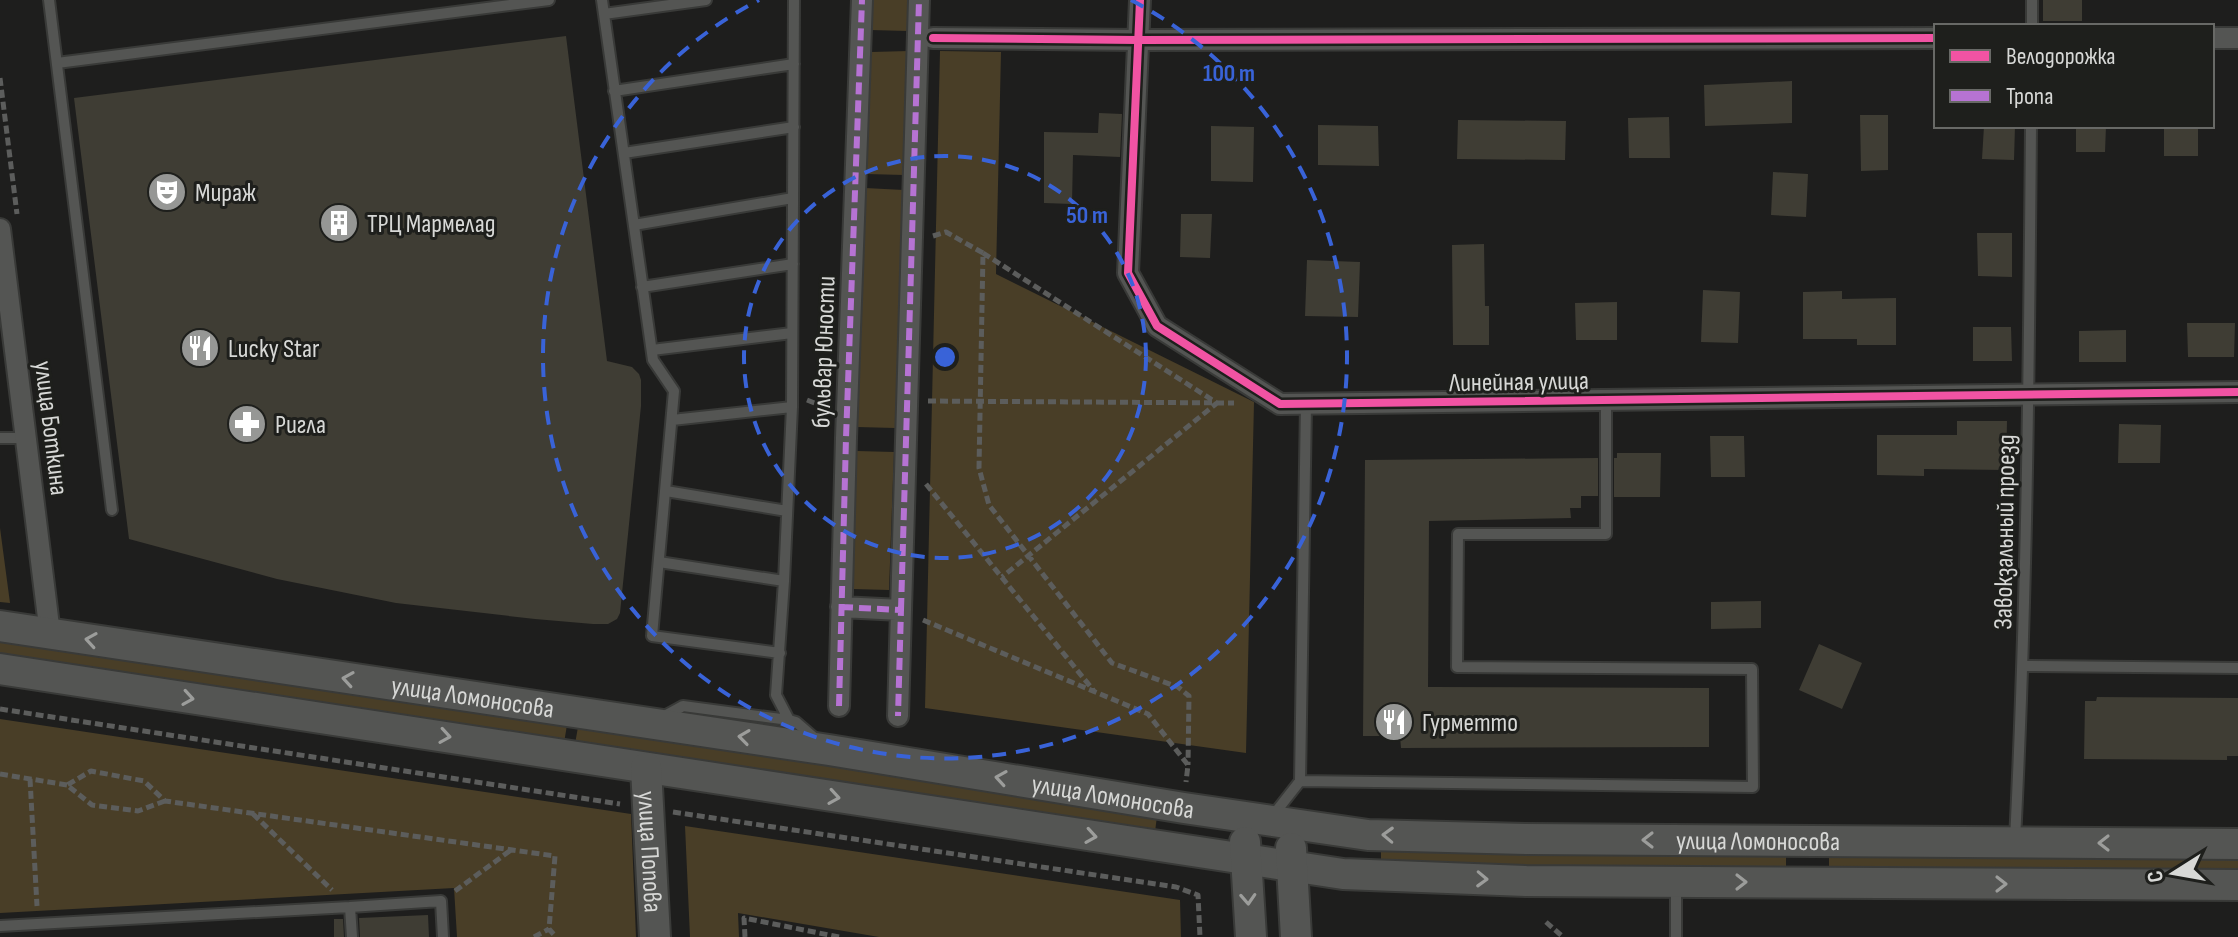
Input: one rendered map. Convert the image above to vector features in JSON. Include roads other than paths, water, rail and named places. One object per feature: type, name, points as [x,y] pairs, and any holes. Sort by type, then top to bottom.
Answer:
[{"type":"main road","name":"улица Ломоносова","points":[[0,626],[829,750],[1368,835],[1807,842],[2238,844]]},
{"type":"main road","name":"улица Ломоносова","points":[[0,669],[1366,876],[1526,881],[2238,885]]},
{"type":"main road","name":"улица Попова","points":[[646,768],[655,937]]},
{"type":"main road","points":[[1251,937],[1246,860],[1268,819]]},
{"type":"main road","points":[[1268,819],[1292,867],[1296,937]]},
{"type":"main road","points":[[1807,842],[1807,883]]},
{"type":"street","name":"бульвар Юности","points":[[839,706],[862,0]]},
{"type":"street","points":[[898,716],[919,0]]},
{"type":"street","points":[[1137,40],[1140,0]]},
{"type":"street","points":[[933,38],[1934,38]]},
{"type":"street","points":[[2214,38],[2238,38]]},
{"type":"street","name":"Линейная улица","points":[[1137,40],[1128,273],[1157,326],[1280,404],[2238,392]]},
{"type":"street","name":"улица Боткина","points":[[0,229],[50,634]]},
{"type":"street","points":[[841,607],[901,610]]},
{"type":"lane","points":[[49,0],[112,510]]},
{"type":"lane","points":[[57,63],[549,0]]},
{"type":"lane","points":[[602,0],[653,360],[674,391],[652,636],[780,653]]},
{"type":"lane","points":[[604,14],[706,0]]},
{"type":"lane","points":[[789,720],[776,695],[792,407],[794,0]]},
{"type":"lane","points":[[2032,0],[2032,24]]},
{"type":"lane","points":[[614,91],[794,64]]},
{"type":"lane","points":[[624,153],[794,127]]},
{"type":"lane","name":"Завокзальный проезд","points":[[2015,843],[2023,666],[2031,128]]},
{"type":"lane","points":[[634,225],[793,198]]},
{"type":"lane","points":[[642,287],[793,264]]},
{"type":"lane","points":[[652,350],[792,333]]},
{"type":"lane","points":[[1300,781],[1753,787],[1752,669],[1457,667],[1458,534],[1606,534],[1606,399]]},
{"type":"lane","points":[[1268,819],[1300,781],[1306,404]]},
{"type":"lane","points":[[672,420],[792,407]]},
{"type":"lane","points":[[0,438],[27,438]]},
{"type":"lane","points":[[666,491],[787,511]]},
{"type":"lane","points":[[659,562],[784,581]]},
{"type":"lane","points":[[2023,666],[2238,668]]},
{"type":"lane","points":[[650,724],[683,706],[789,720],[796,722],[829,750]]},
{"type":"lane","points":[[1676,882],[1676,937]]},
{"type":"lane","points":[[0,926],[441,901],[443,937]]},
{"type":"lane","points":[[350,907],[352,937]]},
{"type":"place","name":"Мираж","points":[[167,192]]},
{"type":"place","name":"ТРЦ Мармелад","points":[[339,223]]},
{"type":"place","name":"Lucky Star","points":[[200,348]]},
{"type":"place","name":"Ригла","points":[[247,424]]},
{"type":"place","name":"Гурметто","points":[[1394,722]]}]
